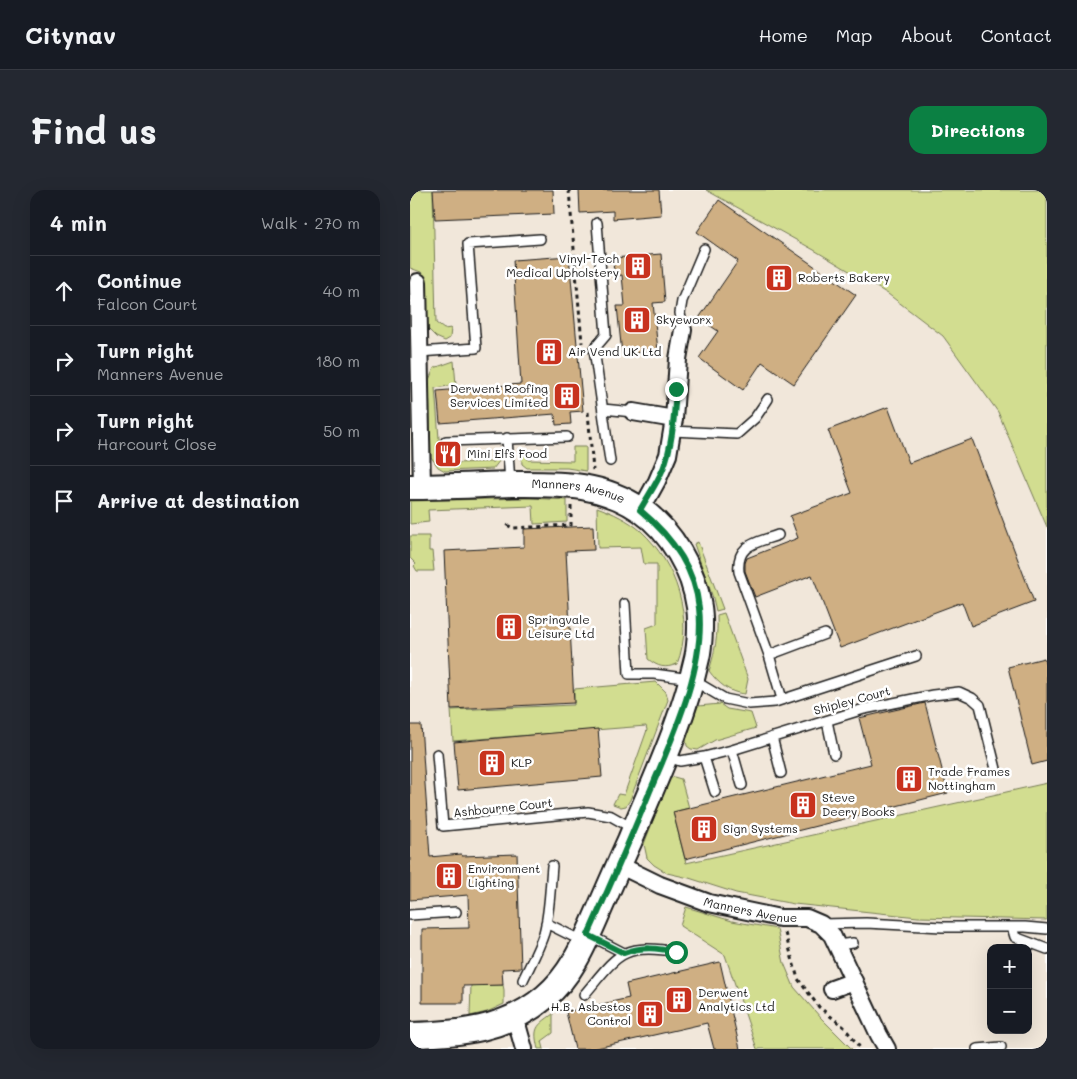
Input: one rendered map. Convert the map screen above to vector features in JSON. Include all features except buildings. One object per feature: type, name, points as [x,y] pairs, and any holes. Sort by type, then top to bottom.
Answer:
[{"type":"street","name":"Manners Avenue","points":[[410,1034],[443,1034],[472,1031],[515,1017],[535,1005],[558,985],[579,955],[634,830],[683,708],[698,655],[699,608],[690,574],[678,550],[666,534],[640,510],[614,495],[595,488],[575,484],[416,487],[415,419],[419,352],[414,282]]},
{"type":"street","points":[[640,510],[663,469],[668,455],[673,425],[678,358],[683,330]]},
{"type":"street","points":[[633,412],[673,425]]},
{"type":"street","name":"Manners Avenue","points":[[619,865],[660,885],[709,903],[780,918],[807,918],[822,924]]},
{"type":"street","points":[[822,924],[832,935],[845,944],[854,981],[887,1049]]},
{"type":"street","points":[[832,989],[854,981]]},
{"type":"street","points":[[515,1017],[524,1049]]},
{"type":"lane","points":[[597,223],[606,335],[594,350],[610,461]]},
{"type":"lane","points":[[419,352],[476,348],[468,244],[540,239]]},
{"type":"lane","points":[[683,330],[680,313],[682,301],[704,249]]},
{"type":"lane","points":[[673,425],[737,434],[755,418],[768,399]]},
{"type":"lane","points":[[602,409],[633,412]]},
{"type":"lane","points":[[446,441],[567,436]]},
{"type":"lane","points":[[508,438],[510,484]]},
{"type":"lane","points":[[778,535],[750,545],[742,552],[738,561],[739,572],[769,655],[782,700]]},
{"type":"lane","points":[[625,604],[629,674],[654,674],[691,679],[725,699],[749,704],[782,700],[916,656]]},
{"type":"lane","points":[[769,655],[825,634]]},
{"type":"lane","name":"Shipley Court","points":[[665,756],[680,761],[704,757],[864,709],[933,695],[959,692],[972,698],[980,705],[996,769]]},
{"type":"lane","points":[[827,720],[834,754]]},
{"type":"lane","points":[[772,737],[781,773]]},
{"type":"lane","points":[[732,750],[742,785]]},
{"type":"lane","name":"Ashbourne Court","points":[[437,754],[443,826],[588,812],[611,816],[634,830]]},
{"type":"lane","points":[[704,757],[715,792]]},
{"type":"lane","points":[[523,980],[541,943],[549,907],[552,866]]},
{"type":"lane","points":[[410,915],[456,912]]},
{"type":"lane","points":[[546,923],[624,953]]},
{"type":"lane","points":[[822,924],[866,923],[942,927],[1047,928]]},
{"type":"lane","points":[[1012,927],[1015,937],[1047,950]]},
{"type":"lane","points":[[584,995],[614,960],[624,953],[637,948],[653,948],[676,952]]},
{"type":"lane","points":[[977,1049],[1000,1047]]},
{"type":"path","points":[[569,190],[582,349]]},
{"type":"path","points":[[588,409],[595,488]]},
{"type":"path","points":[[507,525],[513,528],[571,525]]},
{"type":"path","points":[[780,918],[798,979],[819,1008],[844,1027],[861,1049]]},
{"type":"shaded area","points":[[410,190],[706,190],[888,294],[943,336],[998,412],[1047,527],[1047,783],[686,863],[736,893],[794,904],[918,917],[1047,920],[1047,1049],[410,1049]]},
{"type":"green space","points":[[410,190],[433,190],[436,323],[444,329],[451,328],[450,338],[445,341],[436,337],[428,329],[425,282],[421,272],[410,268]]},
{"type":"green space","points":[[706,190],[1047,190],[1047,527],[998,412],[943,336],[888,294]]},
{"type":"green space","points":[[454,361],[456,385],[435,388],[440,451],[453,452],[453,463],[493,462],[493,450],[498,453],[500,460],[493,469],[445,471],[438,467],[431,457],[429,380],[434,368]]},
{"type":"green space","points":[[573,447],[586,447],[586,471],[567,468],[527,468],[522,464],[522,455],[528,449],[528,460],[573,461]]},
{"type":"green space","points":[[530,498],[567,500],[567,522],[534,524],[533,506],[428,510],[429,522],[410,524],[410,501]]},
{"type":"green space","points":[[597,507],[631,523],[641,531],[664,559],[673,575],[683,611],[684,629],[682,647],[677,664],[662,666],[648,659],[646,628],[657,624],[657,564],[644,564],[641,547],[598,548]]},
{"type":"green space","points":[[410,536],[429,536],[429,551],[432,551],[434,571],[417,571],[414,566],[416,564],[410,558]]},
{"type":"green space","points":[[698,542],[723,609],[716,611],[694,544]]},
{"type":"green space","points":[[724,613],[748,679],[745,694],[734,692],[724,687],[709,671],[716,643],[717,615]]},
{"type":"green space","points":[[656,682],[666,692],[668,700],[630,800],[626,806],[621,807],[613,804],[618,794],[624,795],[647,730],[646,726],[453,741],[451,710],[574,705],[574,689]]},
{"type":"green space","points":[[720,704],[727,709],[751,713],[756,728],[715,740],[698,750],[691,749],[687,746],[686,740],[698,706]]},
{"type":"green space","points":[[674,777],[681,779],[689,808],[673,812],[686,863],[1047,783],[1047,920],[918,917],[794,904],[736,893],[667,873],[647,858],[644,844],[669,779]]},
{"type":"green space","points":[[686,907],[732,921],[777,929],[784,963],[794,987],[852,1049],[757,1049],[725,955],[680,926]]},
{"type":"green space","points":[[471,985],[503,985],[504,1004],[487,1012],[470,1016]]},
{"type":"green space","points":[[553,1014],[553,1033],[542,1041],[544,1049],[538,1049],[537,1028]]},
{"type":"place","name":"Vinyl-Tech Medical Upholstery","points":[[638,266]]},
{"type":"place","name":"Roberts Bakery","points":[[779,278]]},
{"type":"place","name":"Skyeworx","points":[[637,320]]},
{"type":"place","name":"Air Vend UK Ltd","points":[[549,352]]},
{"type":"place","name":"Derwent Roofing Services Limited","points":[[567,396]]},
{"type":"place","name":"Mini Elfs Food","points":[[448,454]]},
{"type":"place","name":"Springvale Leisure Ltd","points":[[509,627]]},
{"type":"place","name":"KLP","points":[[492,763]]},
{"type":"place","name":"Trade Frames Nottingham","points":[[909,779]]},
{"type":"place","name":"Steve Deery Books","points":[[803,805]]},
{"type":"place","name":"Sign Systems","points":[[704,829]]},
{"type":"place","name":"Environment Lighting","points":[[449,876]]},
{"type":"place","name":"Derwent Analytics Ltd","points":[[679,1000]]},
{"type":"place","name":"H.B. Asbestos Control","points":[[650,1014]]},
{"type":"route","points":[[676,389],[674,419],[668,455],[657,481],[640,510],[666,534],[678,550],[690,574],[699,608],[698,655],[683,708],[665,756],[588,935],[624,953],[637,948],[653,948],[676,952]]}]
